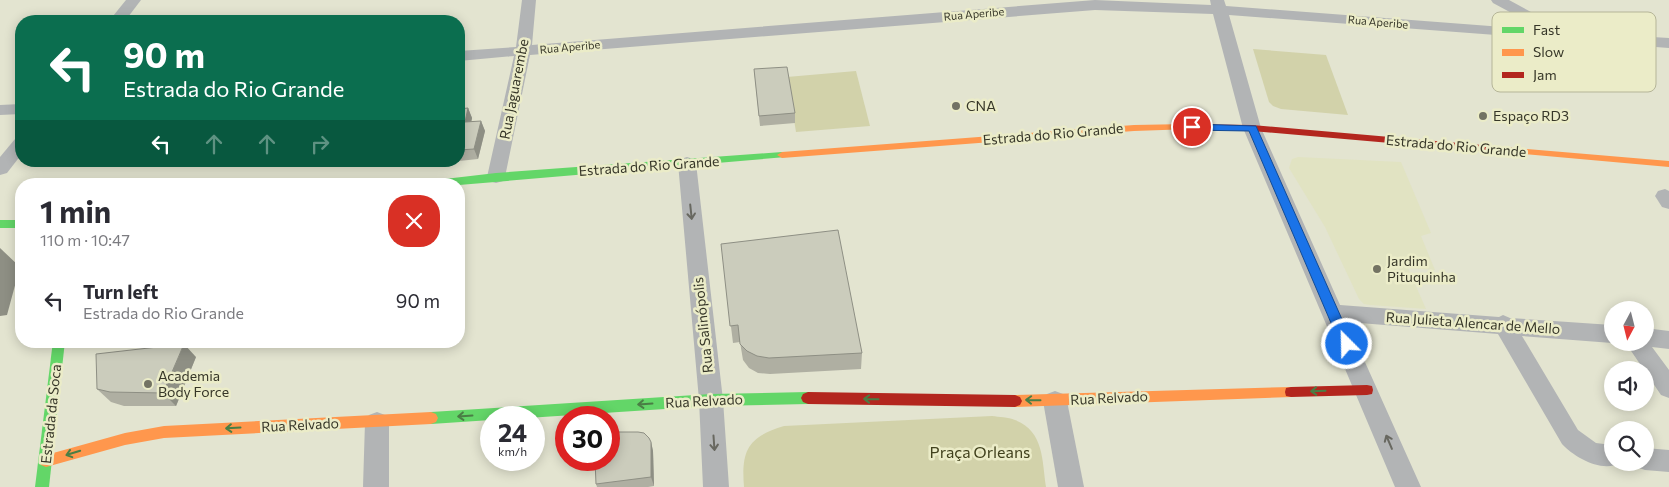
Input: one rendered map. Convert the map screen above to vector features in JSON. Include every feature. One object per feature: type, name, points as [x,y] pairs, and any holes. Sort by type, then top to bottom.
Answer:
[{"type":"main road","name":"Estrada do Rio Grande","points":[[465,181],[1134,128],[1252,128],[1669,164]]},
{"type":"main road","points":[[0,224],[15,224]]},
{"type":"main road","name":"Estrada da Soca","points":[[42,487],[58,348]]},
{"type":"main road","name":"Rua Relvado","points":[[46,461],[125,439],[164,432],[376,422],[711,400],[801,398],[1055,401],[1163,395],[1367,390]]},
{"type":"street","points":[[122,15],[134,0]]},
{"type":"street","name":"Rua Jaguarembe","points":[[496,177],[523,51],[529,0]]},
{"type":"street","points":[[1498,0],[1520,12]]},
{"type":"street","name":"Rua Aperibe","points":[[465,56],[1095,5],[1218,5],[1492,30]]},
{"type":"street","points":[[1218,5],[1252,128],[1408,487]]},
{"type":"street","name":"Rua Aperibe","points":[[1656,42],[1669,43]]},
{"type":"street","points":[[0,110],[15,109]]},
{"type":"street","points":[[0,169],[15,150]]},
{"type":"street","name":"Rua Salinópolis","points":[[686,163],[711,400],[716,487]]},
{"type":"street","name":"Rua Julieta Alencar de Mello","points":[[1333,313],[1503,324],[1604,333]]},
{"type":"street","points":[[1503,324],[1570,437],[1577,445],[1588,451],[1604,454]]},
{"type":"street","points":[[1654,338],[1669,340]]},
{"type":"street","points":[[1642,351],[1669,388]]},
{"type":"street","points":[[1055,401],[1071,487]]},
{"type":"street","points":[[376,422],[376,487]]},
{"type":"street","points":[[1654,460],[1669,461]]},
{"type":"shaded area","points":[[1298,157],[1401,162],[1431,233],[1421,236],[1435,270],[1408,268],[1426,309],[1370,305],[1364,304],[1359,299],[1325,227],[1289,168],[1292,159]]},
{"type":"green space","points":[[1253,49],[1326,55],[1348,115],[1281,109],[1273,106],[1269,102]]},
{"type":"green space","points":[[856,71],[870,126],[796,132],[787,77]]},
{"type":"green space","name":"Praça Orleans","points":[[992,416],[1015,420],[1032,431],[1040,448],[1046,487],[744,487],[744,463],[749,447],[762,435],[784,426]]},
{"type":"building","points":[[787,67],[795,113],[759,116],[754,69]]},
{"type":"building","points":[[465,108],[468,108],[465,122]]},
{"type":"building","points":[[481,121],[474,149],[465,150],[465,122]]},
{"type":"building","points":[[838,230],[862,353],[769,358],[757,356],[747,351],[740,344],[738,325],[730,326],[721,244]]},
{"type":"building","points":[[149,348],[182,348],[163,393],[110,392],[97,389],[96,354]]},
{"type":"building","points":[[620,432],[644,433],[649,438],[651,442],[651,477],[596,484],[595,471],[620,471]]},
{"type":"traffic: fast","points":[[465,181],[782,155]]},
{"type":"traffic: fast","points":[[0,224],[15,224]]},
{"type":"traffic: fast","points":[[42,487],[58,348]]},
{"type":"traffic: fast","points":[[431,418],[711,400],[808,398]]},
{"type":"traffic: slow","points":[[782,155],[1134,128],[1187,127]]},
{"type":"traffic: slow","points":[[1516,151],[1669,164]]},
{"type":"traffic: slow","points":[[1015,401],[1291,392]]},
{"type":"traffic: slow","points":[[46,461],[125,439],[164,432],[431,418]]},
{"type":"traffic: jam","points":[[1187,127],[1252,128],[1516,151]]},
{"type":"traffic: jam","points":[[1291,392],[1367,390]]},
{"type":"traffic: jam","points":[[808,398],[1015,401]]},
{"type":"place","name":"CNA","points":[[956,106]]},
{"type":"place","name":"Espaço RD3","points":[[1483,116]]},
{"type":"place","name":"Jardim Pituquinha","points":[[1377,269]]},
{"type":"place","name":"Academia Body Force","points":[[148,384]]},
{"type":"route","points":[[1192,127],[1252,128],[1347,344]]}]
